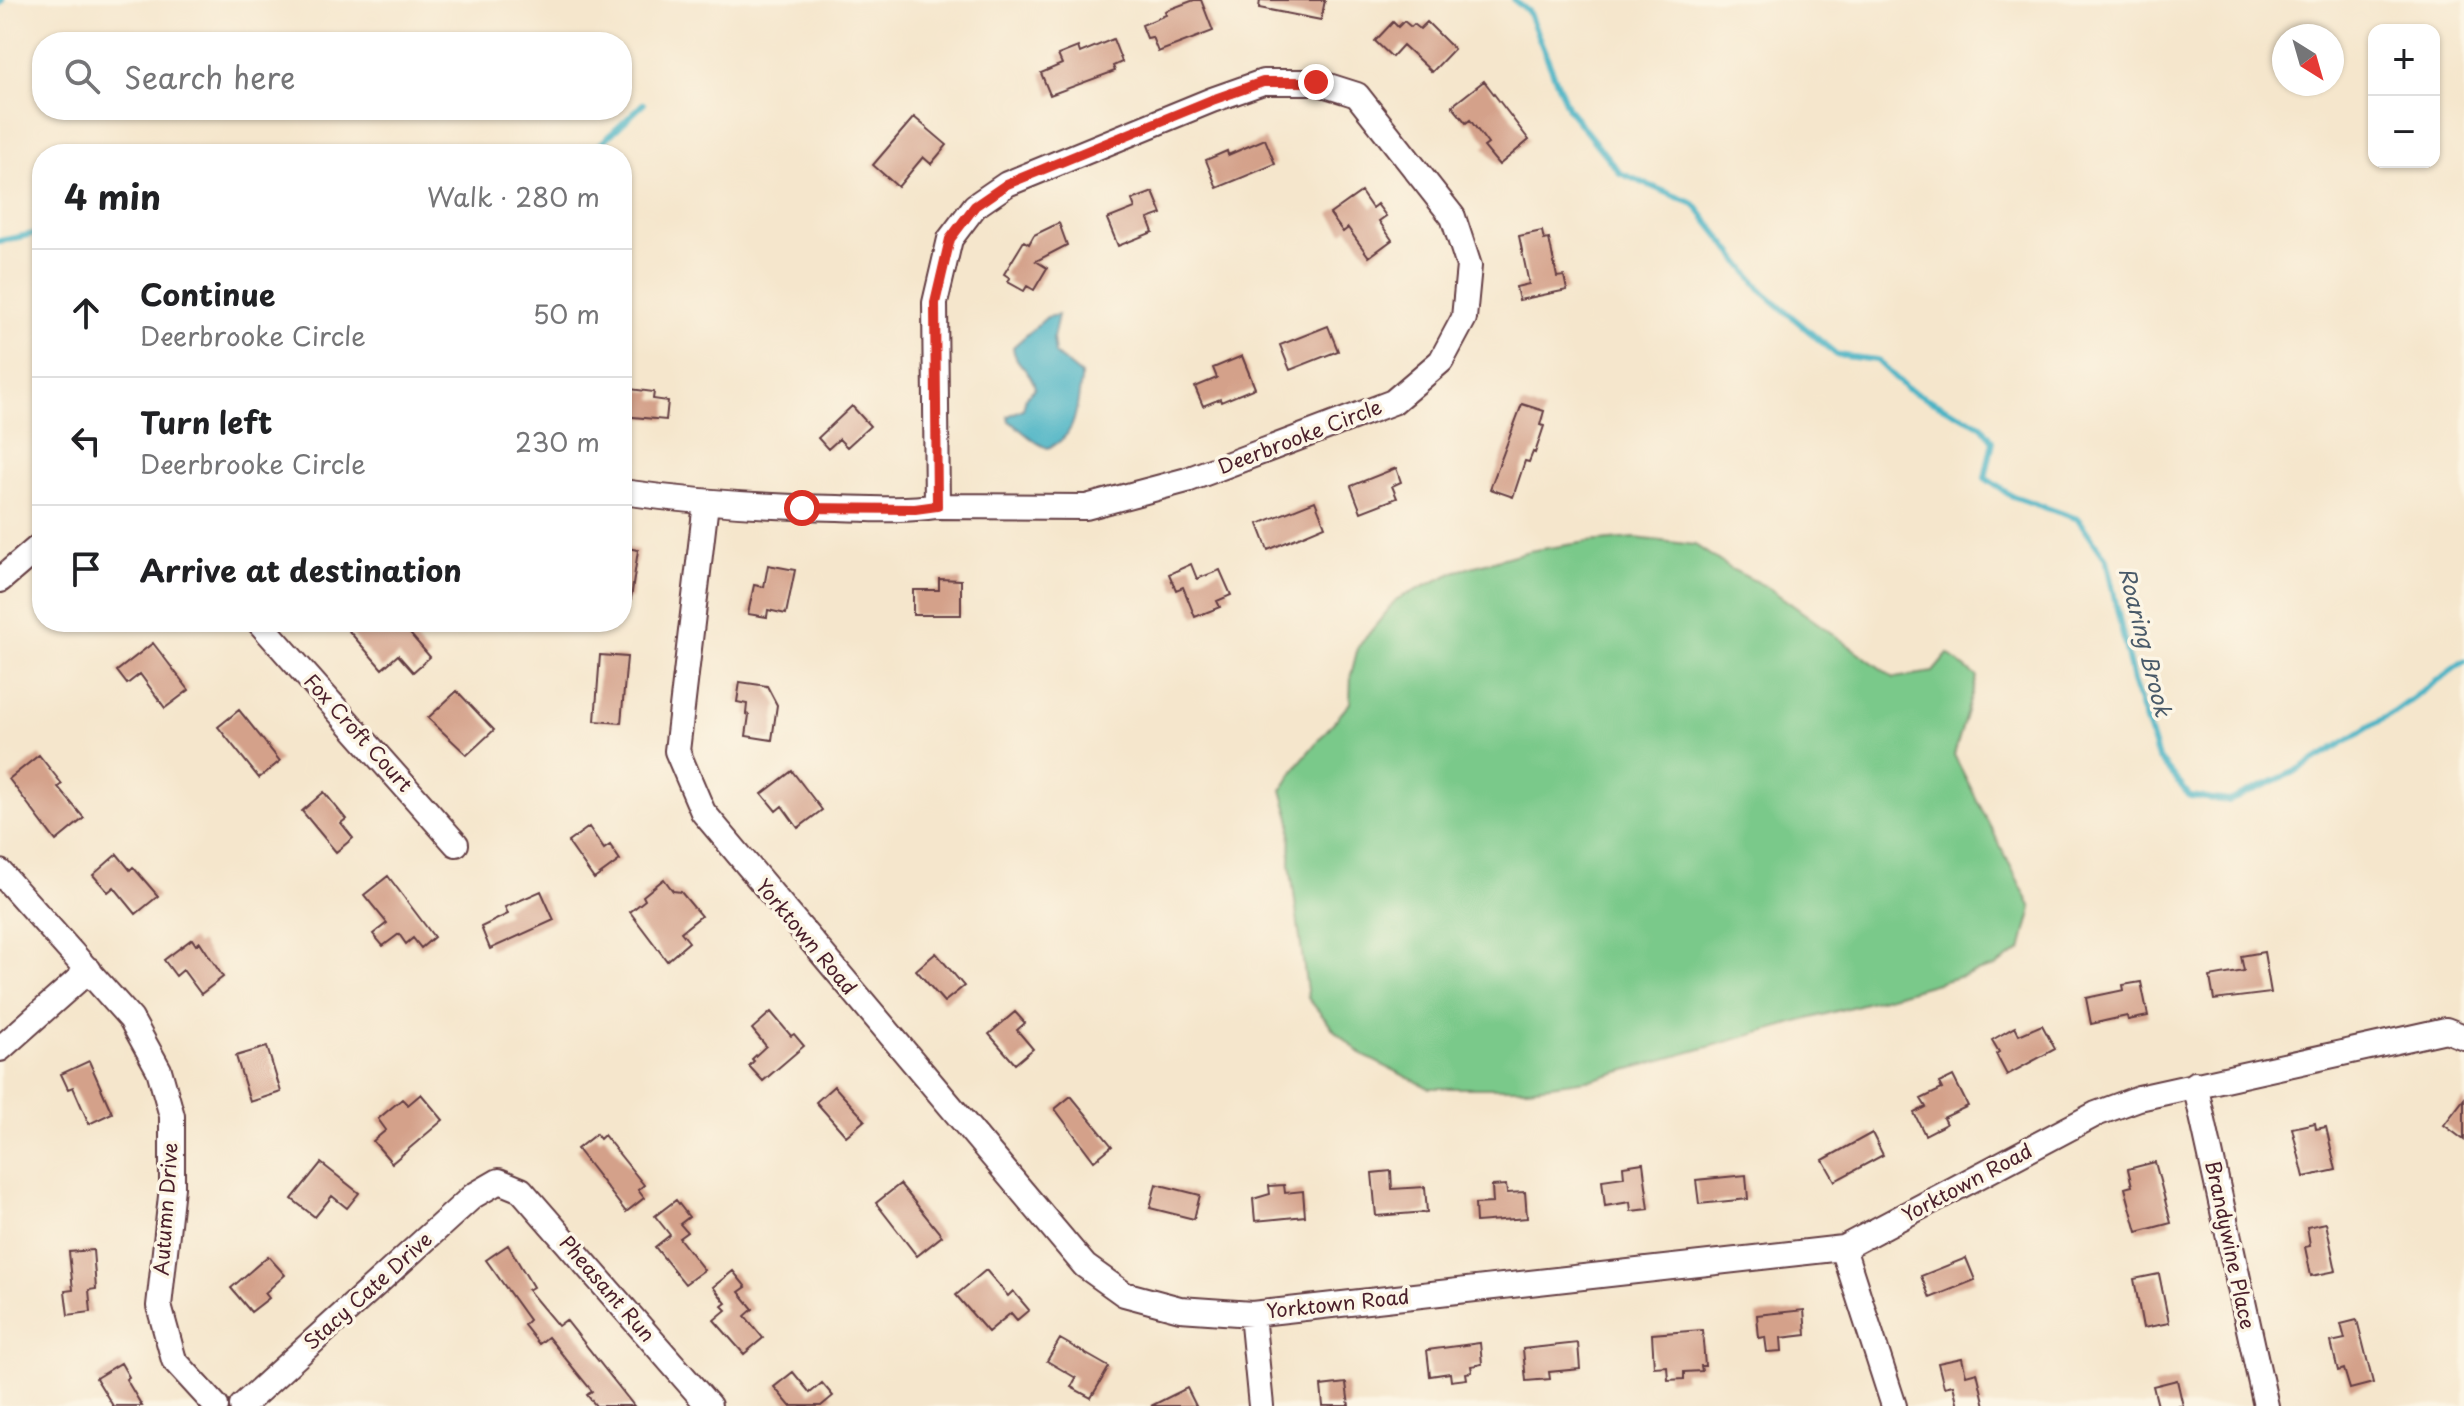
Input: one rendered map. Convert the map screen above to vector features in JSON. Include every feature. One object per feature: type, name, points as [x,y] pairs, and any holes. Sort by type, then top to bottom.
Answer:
[{"type":"street","name":"Deerbrooke Circle","points":[[632,493],[706,503],[915,509],[937,506],[1086,507],[1187,480],[1393,402],[1441,361],[1464,318],[1469,266],[1453,217],[1357,95],[1316,82],[1263,82],[1007,184],[975,206],[950,239],[935,303],[937,506]]},
{"type":"street","name":"Yorktown Road","points":[[706,503],[677,751],[703,812],[1085,1266],[1124,1294],[1180,1309],[1252,1314],[1843,1248],[2096,1114],[2139,1098],[2446,1030],[2464,1037]]},
{"type":"street","points":[[0,580],[32,553]]},
{"type":"street","name":"Fox Croft Court","points":[[268,632],[456,844]]},
{"type":"street","name":"Autumn Drive","points":[[0,872],[131,1019],[159,1070],[172,1116],[172,1187],[159,1306],[174,1360],[216,1406]]},
{"type":"street","points":[[0,1049],[89,970]]},
{"type":"street","name":"Brandywine Place","points":[[2195,1084],[2266,1406]]},
{"type":"street","name":"Stacy Cate Drive","points":[[242,1406],[473,1196],[499,1181]]},
{"type":"street","name":"Pheasant Run","points":[[499,1181],[521,1190],[709,1406]]},
{"type":"street","points":[[1843,1248],[1894,1406]]},
{"type":"street","points":[[1252,1314],[1261,1406]]},
{"type":"green space","points":[[1635,538],[1695,545],[1731,569],[1769,588],[1894,678],[1933,672],[1948,654],[1977,677],[1954,755],[2032,908],[2021,950],[1994,967],[1594,1079],[1528,1088],[1429,1088],[1364,1056],[1335,1031],[1308,998],[1290,864],[1291,822],[1282,790],[1299,763],[1350,703],[1351,675],[1358,647],[1397,599],[1457,571],[1529,551]]},
{"type":"water","points":[[1058,315],[1053,338],[1055,354],[1081,375],[1081,381],[1070,429],[1058,443],[1048,448],[1009,421],[1008,416],[1023,409],[1026,397],[1035,388],[1016,358],[1013,347],[1047,317]]},
{"type":"building","points":[[1201,0],[1213,31],[1158,52],[1152,37],[1147,38],[1142,25],[1166,15],[1165,11]]},
{"type":"building","points":[[1260,0],[1325,0],[1321,20],[1259,8]]},
{"type":"building","points":[[1404,21],[1420,29],[1427,22],[1454,49],[1432,72],[1403,45],[1392,57],[1375,41],[1393,22],[1398,27]]},
{"type":"building","points":[[1113,39],[1122,62],[1113,66],[1115,71],[1050,95],[1041,73],[1062,64],[1058,55],[1078,47],[1080,53]]},
{"type":"building","points":[[1484,81],[1529,140],[1499,165],[1484,147],[1488,144],[1470,120],[1466,123],[1452,106]]},
{"type":"building","points":[[914,117],[947,145],[931,164],[923,157],[898,187],[873,165]]},
{"type":"building","points":[[1265,139],[1275,164],[1217,188],[1206,160],[1227,151],[1228,155]]},
{"type":"building","points":[[1153,192],[1162,214],[1148,219],[1153,232],[1118,246],[1107,219],[1135,208],[1132,200]]},
{"type":"building","points":[[1361,192],[1372,208],[1377,204],[1386,216],[1379,221],[1392,240],[1369,257],[1348,228],[1343,232],[1330,214]]},
{"type":"building","points":[[1059,223],[1067,245],[1036,261],[1047,268],[1034,290],[1027,286],[1024,291],[1008,282],[1010,278],[1004,274],[1024,241],[1029,244],[1034,235]]},
{"type":"building","points":[[1542,231],[1544,240],[1549,239],[1557,277],[1564,276],[1567,290],[1519,300],[1516,287],[1529,284],[1519,236]]},
{"type":"building","points":[[1328,326],[1338,351],[1290,370],[1280,345]]},
{"type":"building","points":[[1242,356],[1255,388],[1203,406],[1195,387],[1217,378],[1213,368]]},
{"type":"building","points":[[632,389],[654,392],[653,399],[668,401],[666,420],[632,417]]},
{"type":"building","points":[[1522,404],[1544,411],[1540,425],[1544,426],[1535,453],[1529,462],[1525,461],[1513,497],[1490,489]]},
{"type":"building","points":[[852,406],[870,426],[847,447],[839,439],[828,449],[818,438]]},
{"type":"building","points":[[1396,468],[1401,482],[1392,486],[1397,498],[1361,512],[1351,486]]},
{"type":"building","points":[[1315,501],[1325,526],[1268,550],[1258,524]]},
{"type":"building","points":[[632,549],[638,550],[632,592]]},
{"type":"building","points":[[1191,564],[1197,579],[1220,570],[1231,595],[1217,601],[1220,607],[1195,617],[1183,587],[1176,590],[1169,574]]},
{"type":"building","points":[[768,565],[795,570],[786,614],[768,610],[767,617],[748,614],[754,585],[764,587]]},
{"type":"building","points":[[939,579],[961,580],[961,615],[913,615],[913,590],[939,590]]},
{"type":"building","points":[[350,632],[409,632],[430,657],[413,672],[398,655],[382,669]]},
{"type":"building","points":[[153,643],[189,690],[165,708],[140,674],[127,684],[117,671]]},
{"type":"building","points":[[600,655],[627,657],[621,723],[595,721]]},
{"type":"building","points":[[740,682],[767,686],[777,705],[772,740],[746,736],[749,715],[746,714],[747,704],[737,702]]},
{"type":"building","points":[[457,691],[494,730],[467,755],[428,718]]},
{"type":"building","points":[[239,710],[280,761],[259,778],[218,727]]},
{"type":"building","points":[[39,755],[62,784],[58,787],[84,818],[56,841],[9,779]]},
{"type":"building","points":[[792,771],[822,810],[798,828],[782,806],[776,811],[762,794]]},
{"type":"building","points":[[324,792],[346,819],[341,823],[353,838],[336,852],[302,811]]},
{"type":"building","points":[[589,827],[604,849],[610,845],[620,860],[594,879],[568,842]]},
{"type":"building","points":[[117,854],[158,896],[136,914],[114,887],[108,892],[93,875]]},
{"type":"building","points":[[388,876],[434,937],[421,948],[413,938],[406,944],[399,934],[383,946],[373,934],[387,923],[364,895]]},
{"type":"building","points":[[664,879],[673,891],[681,892],[701,916],[681,932],[689,942],[667,961],[630,912],[645,900],[643,896]]},
{"type":"building","points":[[541,891],[554,920],[490,949],[481,927],[508,914],[505,907]]},
{"type":"building","points":[[192,939],[196,945],[200,942],[223,977],[201,994],[183,970],[176,976],[164,960]]},
{"type":"building","points":[[2264,952],[2271,993],[2214,1000],[2210,977],[2244,971],[2241,956]]},
{"type":"building","points":[[936,953],[964,986],[944,1002],[916,970]]},
{"type":"building","points":[[2141,982],[2148,1016],[2128,1020],[2127,1016],[2091,1024],[2086,998],[2124,990],[2123,985]]},
{"type":"building","points":[[771,1012],[804,1046],[763,1081],[749,1066],[766,1046],[752,1029]]},
{"type":"building","points":[[1015,1012],[1025,1023],[1017,1030],[1033,1049],[1015,1064],[989,1034]]},
{"type":"building","points":[[2042,1025],[2055,1049],[2007,1075],[1992,1040],[2015,1027],[2019,1035]]},
{"type":"building","points":[[267,1047],[281,1092],[250,1102],[236,1056]]},
{"type":"building","points":[[89,1061],[112,1113],[89,1124],[73,1087],[68,1089],[61,1074]]},
{"type":"building","points":[[1953,1076],[1968,1106],[1943,1118],[1946,1124],[1925,1135],[1914,1113],[1926,1107],[1921,1099],[1942,1089],[1939,1083]]},
{"type":"building","points":[[834,1086],[865,1120],[846,1136],[816,1102]]},
{"type":"building","points":[[421,1094],[443,1120],[392,1163],[373,1141],[386,1130],[378,1119],[402,1099],[408,1105]]},
{"type":"building","points":[[1071,1096],[1112,1146],[1094,1161],[1055,1109]]},
{"type":"building","points":[[2464,1099],[2464,1140],[2444,1125]]},
{"type":"building","points":[[2315,1123],[2316,1129],[2326,1127],[2336,1170],[2304,1177],[2292,1128]]},
{"type":"building","points":[[1872,1133],[1883,1155],[1835,1181],[1823,1160]]},
{"type":"building","points":[[596,1134],[600,1139],[604,1135],[644,1185],[638,1190],[644,1198],[626,1212],[577,1149]]},
{"type":"building","points":[[2155,1162],[2171,1223],[2137,1232],[2125,1188],[2132,1186],[2128,1169]]},
{"type":"building","points":[[321,1163],[359,1193],[347,1208],[332,1196],[315,1217],[292,1199]]},
{"type":"building","points":[[1643,1163],[1649,1209],[1631,1211],[1630,1202],[1605,1206],[1602,1180],[1624,1177],[1623,1166]]},
{"type":"building","points":[[1391,1171],[1392,1189],[1425,1187],[1427,1212],[1376,1216],[1372,1173]]},
{"type":"building","points":[[1746,1175],[1748,1199],[1699,1204],[1696,1180]]},
{"type":"building","points":[[900,1184],[942,1236],[917,1256],[876,1203]]},
{"type":"building","points":[[1156,1184],[1200,1195],[1194,1219],[1150,1208]]},
{"type":"building","points":[[1284,1185],[1285,1193],[1303,1191],[1305,1216],[1255,1221],[1253,1199],[1270,1194],[1269,1186]]},
{"type":"building","points":[[1506,1185],[1507,1193],[1525,1192],[1527,1218],[1476,1222],[1475,1204],[1493,1203],[1492,1186]]},
{"type":"building","points":[[676,1200],[689,1217],[680,1224],[687,1232],[679,1238],[704,1270],[685,1284],[655,1247],[670,1235],[655,1216]]},
{"type":"building","points":[[2326,1223],[2336,1271],[2311,1276],[2305,1247],[2310,1246],[2307,1227]]},
{"type":"building","points":[[508,1245],[533,1287],[528,1290],[558,1326],[566,1320],[634,1406],[596,1406],[587,1395],[592,1391],[548,1337],[539,1344],[524,1325],[529,1320],[486,1260]]},
{"type":"building","points":[[93,1250],[96,1289],[89,1290],[91,1312],[68,1315],[65,1291],[73,1290],[69,1252]]},
{"type":"building","points":[[268,1256],[285,1275],[265,1293],[269,1298],[251,1312],[231,1288]]},
{"type":"building","points":[[1966,1258],[1975,1280],[1930,1298],[1921,1276]]},
{"type":"building","points":[[986,1270],[1008,1296],[1013,1291],[1029,1310],[1017,1320],[1011,1313],[988,1332],[956,1295]]},
{"type":"building","points":[[733,1271],[746,1287],[739,1292],[753,1309],[745,1316],[763,1338],[744,1354],[714,1320],[726,1310],[722,1306],[726,1303],[713,1287]]},
{"type":"building","points":[[2159,1274],[2169,1323],[2143,1328],[2134,1279]]},
{"type":"building","points":[[1804,1310],[1806,1335],[1781,1338],[1782,1351],[1767,1352],[1765,1337],[1759,1338],[1757,1315]]},
{"type":"building","points":[[2357,1320],[2373,1383],[2350,1389],[2344,1369],[2338,1371],[2331,1342],[2345,1339],[2341,1324]]},
{"type":"building","points":[[1702,1330],[1705,1366],[1701,1366],[1702,1371],[1684,1372],[1684,1379],[1668,1380],[1667,1366],[1654,1367],[1652,1334]]},
{"type":"building","points":[[1060,1339],[1109,1367],[1091,1398],[1071,1387],[1076,1378],[1047,1361]]},
{"type":"building","points":[[1480,1343],[1482,1364],[1471,1366],[1472,1372],[1466,1373],[1467,1379],[1451,1381],[1450,1373],[1430,1376],[1427,1350]]},
{"type":"building","points":[[1578,1343],[1580,1369],[1549,1372],[1550,1379],[1526,1381],[1523,1349]]},
{"type":"building","points":[[1962,1358],[1966,1375],[1977,1372],[1985,1406],[1958,1406],[1953,1385],[1944,1387],[1938,1363]]},
{"type":"building","points":[[121,1363],[129,1377],[126,1379],[142,1406],[113,1406],[96,1378]]},
{"type":"building","points":[[793,1372],[810,1393],[822,1383],[833,1396],[821,1406],[790,1406],[774,1387]]},
{"type":"building","points":[[2177,1380],[2183,1406],[2158,1406],[2153,1386]]},
{"type":"building","points":[[1346,1383],[1349,1406],[1323,1406],[1321,1386]]},
{"type":"building","points":[[1187,1388],[1196,1406],[1151,1406]]},
{"type":"waterway","name":"Roaring Brook","points":[[1514,0],[1528,11],[1568,109],[1620,173],[1694,204],[1764,293],[1837,355],[1877,360],[1907,389],[1981,425],[1993,441],[1985,478],[2010,495],[2078,519],[2106,559],[2133,681],[2158,758],[2190,796],[2229,801],[2296,771],[2396,711],[2464,661]]},
{"type":"waterway","points":[[632,114],[643,104]]},
{"type":"waterway","points":[[601,144],[626,120]]},
{"type":"waterway","points":[[0,241],[32,234]]},
{"type":"route","points":[[802,508],[915,509],[937,506],[935,303],[950,239],[975,206],[1007,184],[1212,100],[1263,82],[1316,82]]}]
